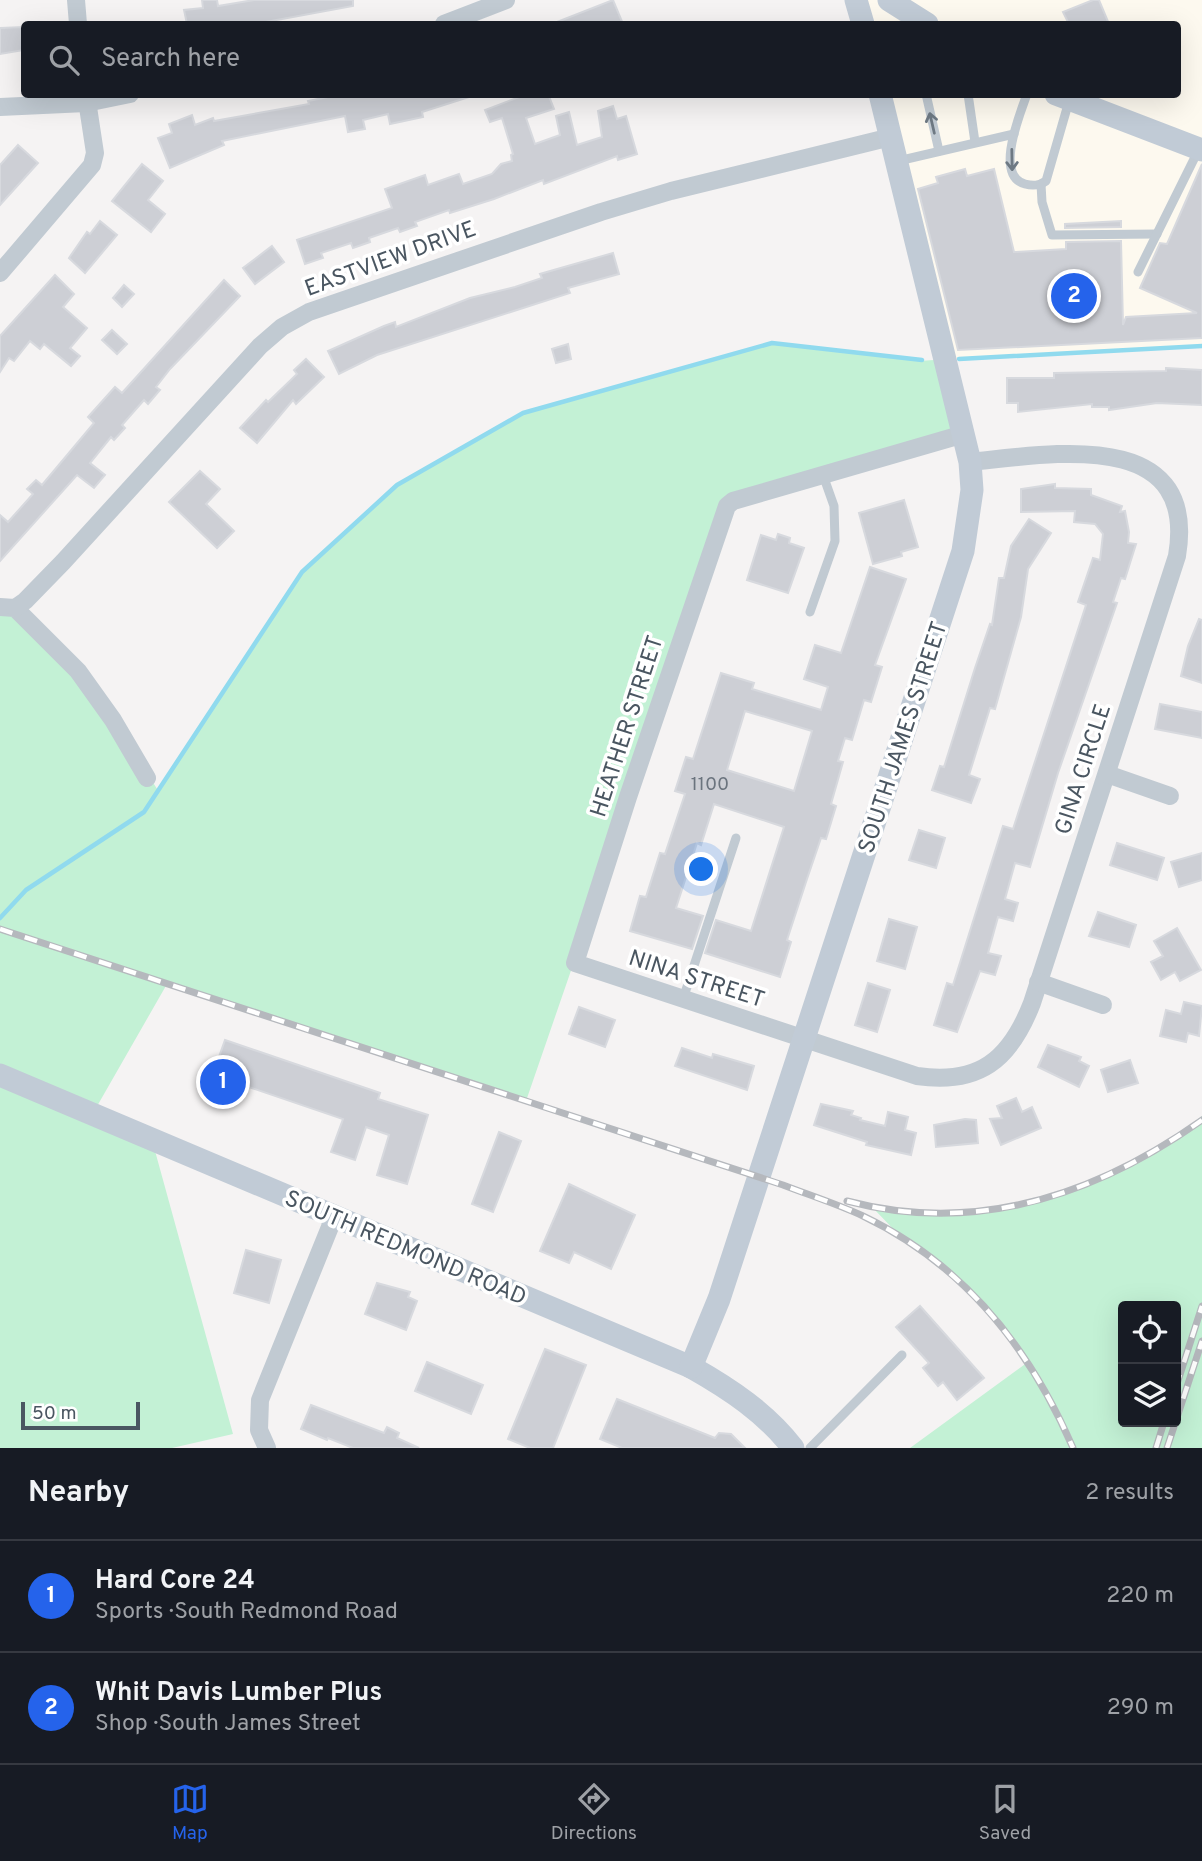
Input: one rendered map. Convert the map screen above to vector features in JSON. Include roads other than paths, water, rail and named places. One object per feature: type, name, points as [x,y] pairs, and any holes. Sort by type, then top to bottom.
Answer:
[{"type":"street","points":[[76,0],[78,21]]},
{"type":"street","points":[[452,21],[506,0]]},
{"type":"street","points":[[856,0],[862,21]]},
{"type":"street","points":[[889,0],[922,21]]},
{"type":"street","name":"SOUTH JAMES STREET","points":[[691,1367],[719,1298],[963,551],[972,490],[970,462],[881,98]]},
{"type":"street","points":[[1066,98],[1200,150]]},
{"type":"street","points":[[0,107],[86,99],[95,153],[92,165],[0,273]]},
{"type":"street","name":"EASTVIEW DRIVE","points":[[7,607],[25,601],[260,346],[300,317],[337,300],[601,212],[671,191],[891,137]]},
{"type":"street","points":[[823,475],[964,434]]},
{"type":"street","name":"GINA CIRCLE","points":[[803,1037],[917,1076],[953,1078],[970,1074],[1000,1058],[1012,1045],[1024,1025],[1177,556],[1180,528],[1170,492],[1149,470],[1113,456],[1059,453],[970,462]]},
{"type":"street","name":"HEATHER STREET","points":[[575,963],[727,506],[733,501],[823,475]]},
{"type":"street","points":[[7,607],[78,671],[113,720],[147,778]]},
{"type":"street","points":[[1107,774],[1170,796]]},
{"type":"street","name":"NINA STREET","points":[[575,963],[803,1037]]},
{"type":"street","points":[[1038,982],[1103,1005]]},
{"type":"street","name":"SOUTH REDMOND ROAD","points":[[0,1074],[691,1367],[732,1391],[765,1417],[793,1448]]},
{"type":"street","points":[[261,1445],[258,1415],[260,1400],[334,1217]]},
{"type":"lane","points":[[927,98],[939,150]]},
{"type":"lane","points":[[969,98],[975,142]]},
{"type":"lane","points":[[1026,98],[1009,161],[1012,173],[1020,183],[1041,184]]},
{"type":"lane","points":[[1063,98],[1049,174],[1041,184],[1042,202],[1052,235],[1157,234]]},
{"type":"lane","points":[[897,161],[1014,134]]},
{"type":"lane","points":[[1138,272],[1200,150]]},
{"type":"lane","points":[[810,612],[835,541],[834,506],[823,475]]},
{"type":"lane","points":[[683,999],[736,838]]},
{"type":"lane","points":[[810,1448],[902,1355]]},
{"type":"waterway","points":[[0,918],[26,890],[144,812],[302,572],[397,485],[523,413],[772,343],[922,360]]},
{"type":"waterway","points":[[959,359],[1202,346]]},
{"type":"railway","points":[[0,929],[783,1185],[863,1216],[932,1258],[962,1284],[989,1313],[1036,1376],[1073,1448]]},
{"type":"railway","points":[[847,1201],[895,1210],[942,1213],[989,1210],[1034,1201],[1077,1188],[1120,1169],[1202,1120]]},
{"type":"railway","points":[[1181,1371],[1202,1306]]},
{"type":"railway","points":[[1167,1448],[1202,1341]]},
{"type":"railway","points":[[1156,1448],[1162,1427]]},
{"type":"place","name":"Whit Davis Lumber Plus","points":[[1074,296]]},
{"type":"place","name":"Hard Core 24","points":[[223,1082]]}]
